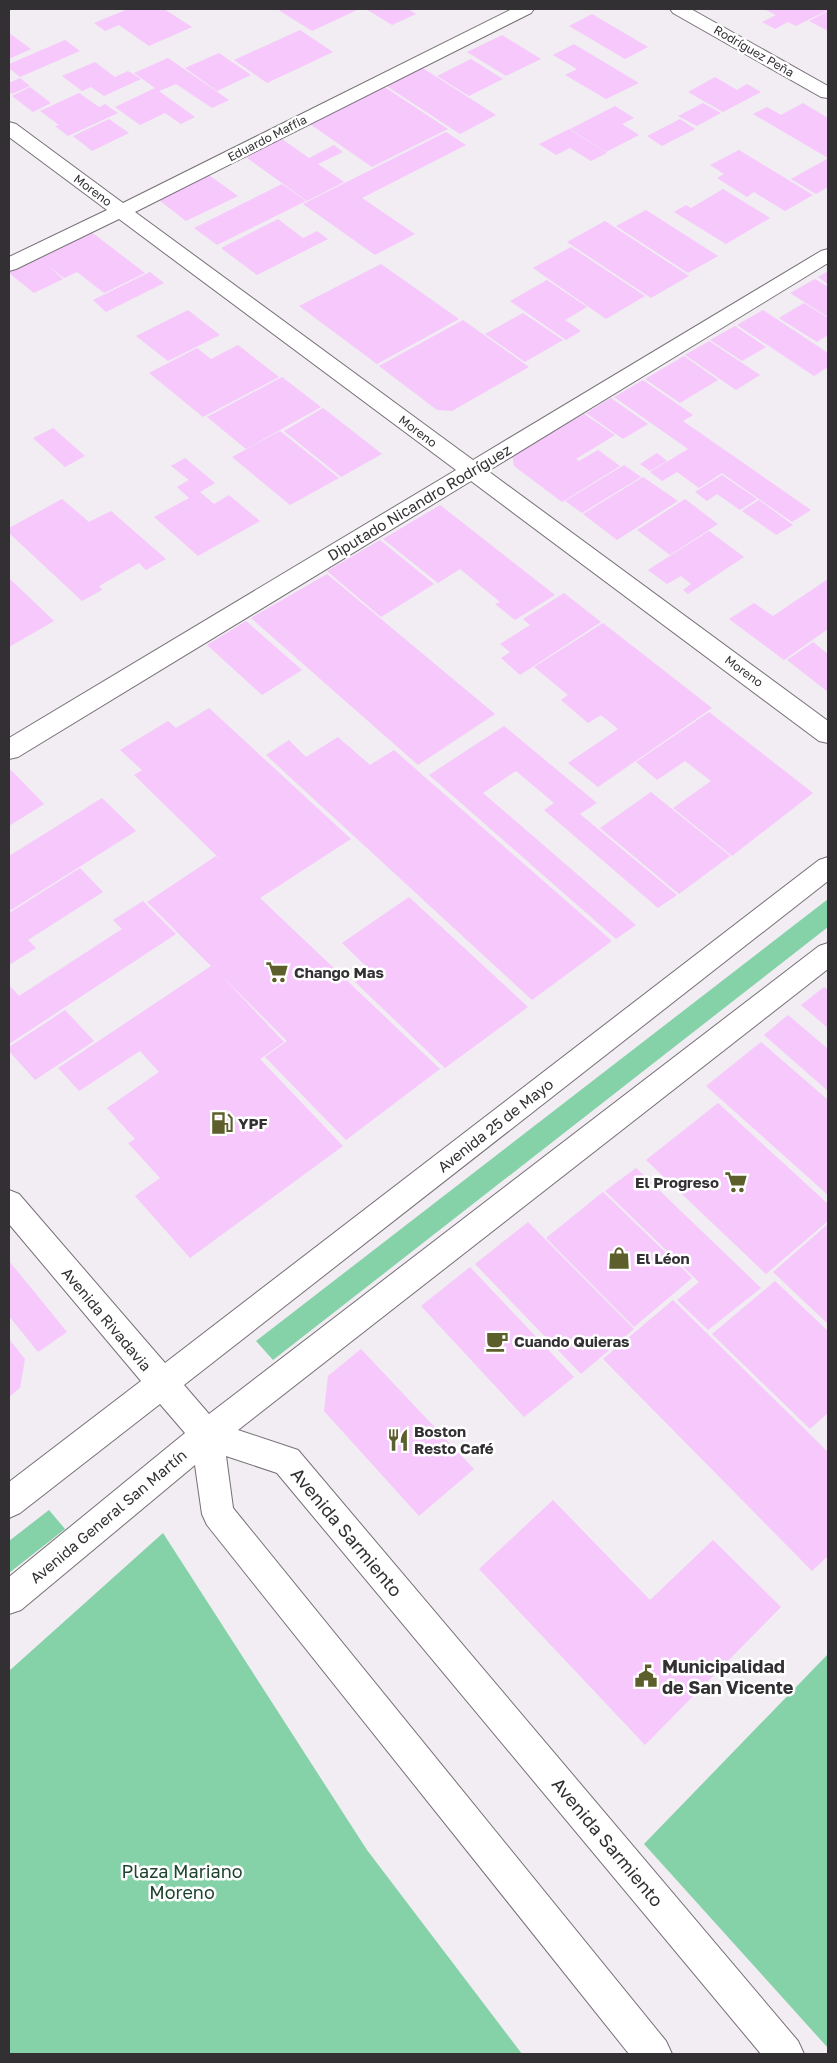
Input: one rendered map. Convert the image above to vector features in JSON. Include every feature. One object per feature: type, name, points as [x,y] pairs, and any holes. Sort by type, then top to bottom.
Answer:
[{"type":"street","name":"Eduardo Maffia","points":[[9,265],[525,9]]},
{"type":"street","name":"Rodríguez Peña","points":[[679,9],[828,93]]},
{"type":"street","name":"Moreno","points":[[9,128],[828,734]]},
{"type":"street","name":"Diputado Nicandro Rodríguez","points":[[9,750],[828,255]]},
{"type":"street","name":"Avenida 25 de Mayo","points":[[161,1384],[828,867]]},
{"type":"street","points":[[652,2054],[218,1514],[207,1435],[828,954]]},
{"type":"street","name":"Avenida Rivadavia","points":[[9,1203],[161,1384],[207,1435]]},
{"type":"street","points":[[9,1502],[161,1384]]},
{"type":"street","name":"Avenida General San Martín","points":[[9,1598],[207,1435]]},
{"type":"street","name":"Avenida Sarmiento","points":[[207,1435],[287,1461],[785,2054]]},
{"type":"green space","points":[[828,899],[828,927],[273,1360],[256,1341]]},
{"type":"green space","points":[[49,1510],[65,1529],[9,1573],[9,1541]]},
{"type":"green space","name":"Plaza Mariano Moreno","points":[[163,1533],[367,1850],[522,2054],[9,2054],[9,1671]]},
{"type":"green space","points":[[828,1654],[828,2048],[644,1844]]},
{"type":"building","points":[[128,9],[164,9],[192,27],[149,46],[119,25],[105,31],[94,23]]},
{"type":"building","points":[[277,9],[354,9],[357,10],[312,31]]},
{"type":"building","points":[[366,9],[408,9],[416,14],[392,25]]},
{"type":"building","points":[[766,10],[828,10],[796,26],[788,22],[775,29],[762,22],[776,15]]},
{"type":"building","points":[[828,11],[828,31],[809,21]]},
{"type":"building","points":[[592,14],[648,47],[625,59],[569,26]]},
{"type":"building","points":[[300,30],[333,52],[267,83],[234,60]]},
{"type":"building","points":[[9,33],[31,49],[9,59]]},
{"type":"building","points":[[502,35],[541,59],[506,76],[467,52]]},
{"type":"building","points":[[65,40],[80,51],[20,77],[9,68],[9,64]]},
{"type":"building","points":[[574,44],[639,83],[606,99],[565,75],[577,69],[553,55]]},
{"type":"building","points":[[219,53],[251,75],[217,91],[185,68]]},
{"type":"building","points":[[168,58],[229,100],[212,108],[176,84],[159,91],[195,117],[181,124],[165,113],[140,125],[115,107],[155,88],[134,73]]},
{"type":"building","points":[[471,59],[503,79],[469,96],[437,76]]},
{"type":"building","points":[[95,62],[115,77],[128,71],[141,79],[104,96],[91,87],[82,91],[62,76]]},
{"type":"building","points":[[421,67],[496,115],[460,134],[385,85]]},
{"type":"building","points":[[715,77],[737,90],[747,84],[761,92],[723,112],[688,92]]},
{"type":"building","points":[[20,78],[30,86],[12,94],[9,91],[9,83]]},
{"type":"building","points":[[383,86],[448,129],[372,167],[307,122]]},
{"type":"building","points":[[30,87],[51,103],[33,112],[12,96]]},
{"type":"building","points":[[79,93],[99,107],[105,104],[118,113],[68,136],[55,126],[59,125],[40,111]]},
{"type":"building","points":[[703,103],[721,113],[697,126],[678,116]]},
{"type":"building","points":[[803,103],[828,118],[828,158],[753,114],[767,107],[781,115]]},
{"type":"building","points":[[615,106],[634,118],[622,124],[639,135],[606,152],[570,129]]},
{"type":"building","points":[[109,119],[129,133],[92,151],[73,136]]},
{"type":"building","points":[[680,119],[695,129],[662,146],[647,136]]},
{"type":"building","points":[[569,129],[607,153],[591,161],[570,148],[556,155],[539,144]]},
{"type":"building","points":[[446,132],[466,145],[362,198],[415,234],[375,255],[303,204]]},
{"type":"building","points":[[279,137],[309,158],[334,145],[343,152],[318,164],[344,182],[307,201],[243,155]]},
{"type":"building","points":[[739,150],[813,195],[785,211],[754,192],[747,197],[717,178],[724,174],[710,165]]},
{"type":"building","points":[[827,159],[828,187],[816,194],[791,179]]},
{"type":"building","points":[[206,173],[238,196],[186,221],[155,197]]},
{"type":"building","points":[[282,184],[306,201],[217,245],[194,228]]},
{"type":"building","points":[[723,189],[770,218],[726,244],[674,212],[686,205],[691,208]]},
{"type":"building","points":[[646,210],[718,256],[688,273],[616,226]]},
{"type":"building","points":[[278,219],[303,238],[317,231],[328,239],[257,275],[221,248]]},
{"type":"building","points":[[605,221],[689,276],[651,298],[567,242]]},
{"type":"building","points":[[90,231],[145,273],[104,293],[77,272],[64,278],[47,265],[63,279],[34,293],[9,273],[9,270]]},
{"type":"building","points":[[571,247],[645,296],[606,319],[533,268]]},
{"type":"building","points":[[381,264],[459,319],[377,364],[299,306]]},
{"type":"building","points":[[828,271],[828,284],[818,277]]},
{"type":"building","points":[[150,272],[164,283],[106,312],[93,300]]},
{"type":"building","points":[[815,279],[828,287],[828,317],[790,293]]},
{"type":"building","points":[[547,280],[587,307],[565,320],[581,331],[566,340],[510,301]]},
{"type":"building","points":[[804,303],[828,318],[828,335],[817,342],[779,318]]},
{"type":"building","points":[[188,310],[220,335],[168,361],[136,336]]},
{"type":"building","points":[[763,310],[828,353],[828,367],[814,376],[737,325]]},
{"type":"building","points":[[523,313],[563,340],[525,362],[485,334]]},
{"type":"building","points":[[463,320],[529,367],[452,411],[437,410],[379,366]]},
{"type":"building","points":[[735,326],[766,347],[742,361],[710,340]]},
{"type":"building","points":[[709,341],[760,375],[736,390],[685,355]]},
{"type":"building","points":[[238,345],[279,377],[203,417],[149,373],[197,348],[211,359]]},
{"type":"building","points":[[684,356],[718,380],[680,403],[645,379]]},
{"type":"building","points":[[282,377],[321,407],[246,449],[207,417]]},
{"type":"building","points":[[643,380],[693,415],[683,421],[811,510],[792,522],[722,473],[699,488],[677,472],[662,481],[650,472],[688,449],[614,397]]},
{"type":"building","points":[[611,398],[648,424],[623,439],[586,413]]},
{"type":"building","points":[[323,408],[382,454],[341,477],[284,431]]},
{"type":"building","points":[[584,414],[615,435],[576,459],[579,461],[598,450],[620,466],[562,502],[514,466],[512,453]]},
{"type":"building","points":[[53,428],[85,456],[65,467],[33,438]]},
{"type":"building","points":[[280,431],[339,478],[290,505],[232,457]]},
{"type":"building","points":[[657,453],[667,461],[650,471],[640,464]]},
{"type":"building","points":[[185,458],[215,483],[200,492],[214,504],[229,495],[260,521],[198,556],[154,517],[189,498],[177,487],[189,480],[171,466]]},
{"type":"building","points":[[624,465],[641,477],[582,513],[565,501]]},
{"type":"building","points":[[722,475],[757,499],[740,510],[717,494],[707,501],[695,492]]},
{"type":"building","points":[[643,477],[678,501],[617,540],[583,514]]},
{"type":"building","points":[[62,499],[89,522],[111,511],[166,559],[146,570],[139,563],[99,586],[102,590],[82,601],[9,533],[9,528]]},
{"type":"building","points":[[685,499],[718,524],[670,555],[637,530]]},
{"type":"building","points":[[759,500],[793,525],[776,535],[742,511]]},
{"type":"building","points":[[440,505],[555,595],[515,620],[495,604],[500,602],[460,569],[438,583],[383,539]]},
{"type":"building","points":[[709,531],[744,557],[688,594],[683,590],[691,584],[681,576],[667,584],[648,570]]},
{"type":"building","points":[[380,540],[434,584],[381,617],[327,571]]},
{"type":"building","points":[[327,574],[495,714],[418,765],[251,618]]},
{"type":"building","points":[[9,578],[54,621],[9,647]]},
{"type":"building","points":[[828,579],[828,629],[784,660],[729,619],[754,603],[773,616]]},
{"type":"building","points":[[564,593],[601,622],[520,675],[501,658],[510,652],[500,644],[530,625],[523,619]]},
{"type":"building","points":[[246,621],[302,670],[262,695],[207,645]]},
{"type":"building","points":[[603,623],[712,708],[598,787],[568,763],[618,729],[601,715],[588,723],[561,700],[568,695],[534,667]]},
{"type":"building","points":[[813,642],[828,654],[828,692],[787,660]]},
{"type":"building","points":[[209,708],[351,839],[260,898],[440,1069],[346,1140],[265,1057],[287,1041],[220,974],[284,1042],[260,1059],[343,1146],[190,1258],[135,1196],[160,1178],[128,1143],[135,1139],[107,1108],[159,1072],[140,1051],[79,1091],[58,1068],[211,966],[147,902],[216,856],[221,860],[134,775],[142,770],[120,750],[168,721],[176,728]]},
{"type":"building","points":[[709,712],[813,793],[732,856],[673,808],[711,781],[685,761],[657,780],[636,762]]},
{"type":"building","points":[[504,726],[597,803],[580,814],[677,895],[658,908],[544,810],[554,803],[516,771],[483,793],[636,925],[616,939],[429,775]]},
{"type":"building","points":[[338,737],[370,765],[394,750],[612,941],[532,1000],[266,755],[289,740],[306,757]]},
{"type":"building","points":[[11,770],[44,804],[9,826],[9,772]]},
{"type":"building","points":[[651,792],[730,856],[679,894],[600,828]]},
{"type":"building","points":[[102,798],[136,831],[11,910],[9,907],[9,856]]},
{"type":"building","points":[[80,868],[103,892],[28,940],[36,948],[9,965],[9,909],[11,912]]},
{"type":"building","points":[[409,897],[528,1007],[445,1068],[355,982],[371,971],[342,943]]},
{"type":"building","points":[[143,901],[176,934],[9,1044],[9,985],[19,996],[122,929],[113,920]]},
{"type":"building","points":[[824,987],[828,990],[828,1028],[801,1005]]},
{"type":"building","points":[[65,1010],[94,1041],[35,1080],[9,1051],[9,1047]]},
{"type":"building","points":[[788,1015],[828,1049],[828,1091],[764,1035]]},
{"type":"building","points":[[761,1042],[828,1100],[828,1195],[706,1086]]},
{"type":"building","name":"El Progreso","points":[[718,1103],[828,1204],[828,1221],[766,1274],[646,1160]]},
{"type":"building","points":[[636,1168],[761,1288],[708,1330],[677,1300],[699,1282],[605,1191]]},
{"type":"building","name":"El Léon","points":[[603,1192],[692,1278],[634,1327],[546,1238]]},
{"type":"building","points":[[528,1222],[634,1329],[581,1374],[475,1264]]},
{"type":"building","points":[[828,1224],[828,1324],[773,1272]]},
{"type":"building","points":[[9,1261],[67,1332],[38,1352],[9,1316]]},
{"type":"building","name":"Cuando Quieras","points":[[470,1267],[574,1377],[524,1417],[421,1306]]},
{"type":"building","points":[[775,1281],[828,1331],[828,1413],[810,1429],[712,1334]]},
{"type":"building","points":[[673,1300],[828,1452],[828,1556],[812,1571],[603,1359]]},
{"type":"building","points":[[9,1339],[25,1359],[20,1388],[9,1397]]},
{"type":"building","name":"Boston Resto Café","points":[[361,1349],[474,1469],[419,1516],[324,1411],[328,1376]]},
{"type":"building","name":"Municipalidad de San Vicente","points":[[553,1500],[650,1600],[713,1540],[781,1607],[645,1745],[479,1569]]},
{"type":"place","name":"Chango Mas","points":[[277,972]]},
{"type":"place","name":"YPF","points":[[222,1123]]},
{"type":"place","name":"El Progreso","points":[[736,1182]]},
{"type":"place","name":"El Léon","points":[[619,1258]]},
{"type":"place","name":"Cuando Quieras","points":[[497,1341]]},
{"type":"place","name":"Boston Resto Café","points":[[398,1440]]},
{"type":"place","name":"Municipalidad de San Vicente","points":[[646,1676]]}]
